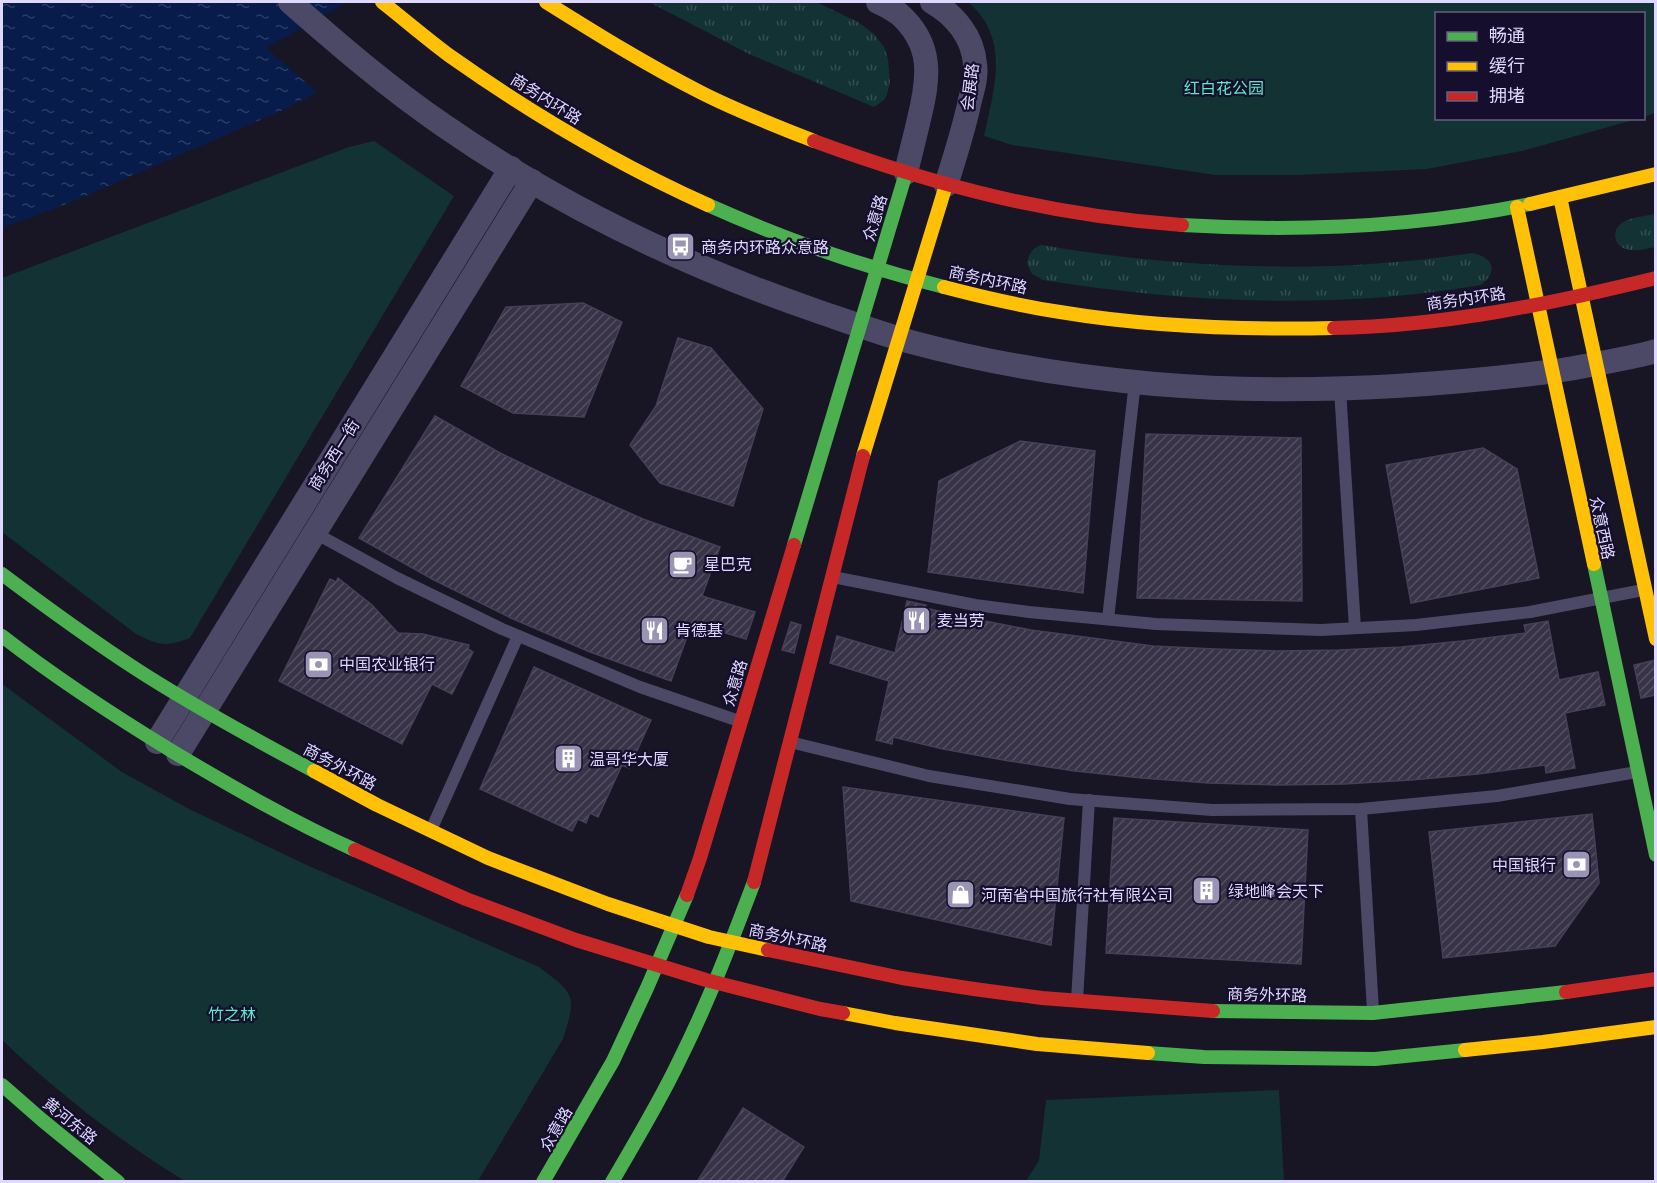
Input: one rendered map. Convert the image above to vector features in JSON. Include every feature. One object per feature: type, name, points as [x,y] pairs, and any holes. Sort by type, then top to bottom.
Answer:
[{"type":"street","points":[[290,2],[327,35],[443,125],[532,181],[630,236],[756,290],[898,338],[1046,371],[1208,388],[1340,389],[1472,380],[1552,372],[1656,351]]},
{"type":"street","name":"商务内环路","points":[[382,2],[477,75],[561,128],[657,182],[777,234],[877,268],[996,300],[1055,311],[1157,324],[1210,327],[1338,328],[1387,326],[1462,318],[1538,305],[1656,278]]},
{"type":"street","points":[[546,2],[630,54],[701,93],[812,141],[946,185],[1017,203],[1070,213],[1163,224],[1214,227],[1334,228],[1448,218],[1517,207],[1656,174]]},
{"type":"street","points":[[878,2],[897,12],[912,28],[922,46],[927,63],[926,90],[906,172]]},
{"type":"street","name":"会展路","points":[[933,2],[953,16],[963,30],[972,45],[976,65],[966,118],[946,185]]},
{"type":"street","name":"商务西一街","points":[[157,741],[511,168]]},
{"type":"street","name":"众意路","points":[[543,1182],[613,1061],[674,926],[700,858],[906,172]]},
{"type":"street","name":"商务西一街","points":[[178,754],[532,181]]},
{"type":"street","points":[[612,1182],[665,1089],[714,982],[756,877],[869,432],[946,185]]},
{"type":"street","name":"众意西路","points":[[1560,197],[1596,363],[1650,589],[1656,639]]},
{"type":"street","name":"众意西路","points":[[1517,207],[1656,855]]},
{"type":"street","name":"商务外环路","points":[[2,574],[61,619],[137,670],[258,741],[367,800],[488,858],[608,904],[709,937],[902,978],[1077,1001],[1206,1011],[1373,1013],[1538,996],[1656,979]]},
{"type":"street","points":[[2,636],[86,696],[157,741],[240,792],[328,838],[466,898],[576,940],[714,982],[820,1009],[968,1035],[1037,1044],[1204,1057],[1375,1059],[1543,1042],[1656,1027]]},
{"type":"street","name":"黄河东路","points":[[2,1085],[118,1182]]},
{"type":"lane","points":[[1108,619],[1135,382]]},
{"type":"lane","points":[[1340,389],[1356,628]]},
{"type":"lane","points":[[315,533],[397,578],[518,636],[640,687],[741,721]]},
{"type":"lane","points":[[832,577],[975,605],[1156,624],[1321,630],[1416,625],[1530,612],[1650,589]]},
{"type":"lane","points":[[431,831],[518,636]]},
{"type":"lane","points":[[790,742],[929,776],[1070,799],[1212,810],[1360,808],[1497,796],[1638,772]]},
{"type":"lane","points":[[1077,1001],[1089,800]]},
{"type":"lane","points":[[1360,808],[1373,1013]]},
{"type":"green space","points":[[649,2],[816,2],[858,22],[874,34],[884,47],[888,59],[890,81],[887,95],[874,107],[749,54]]},
{"type":"green space","name":"红白花公园","points":[[968,2],[1655,2],[1655,113],[1645,117],[1645,12],[1435,12],[1435,120],[1633,120],[1522,151],[1427,169],[1298,175],[1215,175],[1012,145],[984,136],[992,100],[996,65],[995,48],[990,32],[981,16]]},
{"type":"green space","points":[[374,141],[454,196],[190,638],[163,644],[144,638],[2,532],[2,278],[349,147]]},
{"type":"green space","points":[[1655,214],[1655,247],[1633,250],[1619,245],[1615,234],[1622,223]]},
{"type":"green space","points":[[1041,245],[1148,259],[1256,266],[1364,264],[1472,253],[1489,261],[1492,270],[1487,280],[1481,285],[1426,293],[1317,300],[1207,298],[1097,288],[1043,280],[1032,274],[1027,264],[1031,252]]},
{"type":"green space","name":"竹之林","points":[[2,684],[122,772],[189,809],[309,866],[539,967],[560,983],[570,997],[571,1004],[563,1039],[478,1181],[185,1181],[136,1150],[90,1115],[2,1040]]},
{"type":"green space","points":[[1279,1090],[1284,1181],[1026,1181],[1039,1160],[1046,1100]]},
{"type":"water","points":[[2,2],[347,2],[266,48],[317,92],[279,112],[69,203],[2,228]]},
{"type":"building","points":[[583,303],[622,322],[584,417],[513,413],[461,386],[506,307]]},
{"type":"building","points":[[678,338],[711,348],[763,409],[733,506],[660,483],[630,445],[656,406]]},
{"type":"building","points":[[435,416],[500,453],[571,487],[643,519],[720,547],[702,596],[755,612],[746,639],[692,623],[671,681],[590,652],[511,618],[434,580],[359,538]]},
{"type":"building","points":[[1146,434],[1301,438],[1302,601],[1137,598]]},
{"type":"building","points":[[1020,441],[1095,451],[1083,593],[928,572],[939,481]]},
{"type":"building","points":[[1483,448],[1517,469],[1539,578],[1411,603],[1386,465]]},
{"type":"building","points":[[338,578],[372,605],[398,633],[423,634],[469,645],[468,649],[473,652],[452,694],[432,684],[402,744],[279,681],[330,579],[336,582]]},
{"type":"building","points":[[907,601],[926,605],[925,608],[1031,630],[1153,646],[1277,651],[1401,647],[1462,641],[1526,633],[1524,625],[1548,621],[1559,680],[1598,672],[1605,705],[1565,713],[1575,768],[1546,773],[1545,765],[1478,774],[1344,784],[1209,783],[1075,771],[943,749],[893,737],[892,744],[876,740],[889,681],[830,663],[837,636],[895,653]]},
{"type":"building","points":[[791,622],[801,625],[794,653],[782,650]]},
{"type":"building","points":[[1656,660],[1656,695],[1641,698],[1634,665]]},
{"type":"building","points":[[534,667],[651,720],[629,768],[622,765],[598,817],[590,813],[586,823],[578,819],[572,831],[480,789]]},
{"type":"building","points":[[843,787],[1064,818],[1051,945],[851,901]]},
{"type":"building","points":[[1592,814],[1599,883],[1555,946],[1443,958],[1429,832]]},
{"type":"building","name":"绿地峰会天下","points":[[1114,818],[1308,830],[1301,964],[1106,953]]},
{"type":"building","points":[[743,1108],[804,1147],[782,1182],[697,1182]]},
{"type":"traffic: fast","points":[[794,545],[906,173]]},
{"type":"traffic: fast","points":[[1182,225],[1270,228],[1357,226],[1444,218],[1530,204]]},
{"type":"traffic: fast","points":[[708,205],[824,251],[884,271],[944,287]]},
{"type":"traffic: fast","points":[[1594,564],[1656,855]]},
{"type":"traffic: fast","points":[[2,574],[119,658],[158,683],[314,771]]},
{"type":"traffic: fast","points":[[2,636],[87,697],[175,753],[264,804],[355,850]]},
{"type":"traffic: fast","points":[[612,1182],[655,1107],[690,1039],[719,973],[754,882]]},
{"type":"traffic: fast","points":[[543,1182],[613,1061],[687,895]]},
{"type":"traffic: fast","points":[[1213,1011],[1373,1013],[1566,992]]},
{"type":"traffic: fast","points":[[1148,1053],[1204,1057],[1375,1059],[1465,1050]]},
{"type":"traffic: fast","points":[[2,1085],[118,1182]]},
{"type":"traffic: slow","points":[[382,2],[450,56],[544,118],[641,173],[708,205]]},
{"type":"traffic: slow","points":[[546,2],[641,60],[700,92],[814,141]]},
{"type":"traffic: slow","points":[[1530,204],[1656,174]]},
{"type":"traffic: slow","points":[[863,456],[946,185]]},
{"type":"traffic: slow","points":[[1560,197],[1656,639]]},
{"type":"traffic: slow","points":[[1517,207],[1594,564]]},
{"type":"traffic: slow","points":[[944,287],[1031,307],[1128,321],[1231,328],[1334,328]]},
{"type":"traffic: slow","points":[[314,771],[377,805],[488,858],[608,904],[709,937],[768,950]]},
{"type":"traffic: slow","points":[[843,1013],[1037,1044],[1148,1053]]},
{"type":"traffic: slow","points":[[1465,1050],[1656,1027]]},
{"type":"traffic: jam","points":[[814,141],[905,172],[995,196],[1087,214],[1182,225]]},
{"type":"traffic: jam","points":[[1334,328],[1416,323],[1496,312],[1656,278]]},
{"type":"traffic: jam","points":[[754,882],[863,456]]},
{"type":"traffic: jam","points":[[687,895],[794,545]]},
{"type":"traffic: jam","points":[[355,850],[466,899],[576,940],[706,980],[843,1013]]},
{"type":"traffic: jam","points":[[768,950],[902,978],[974,989],[1042,998],[1213,1011]]},
{"type":"traffic: jam","points":[[1566,992],[1656,979]]},
{"type":"place","name":"商务内环路众意路","points":[[680,247]]},
{"type":"place","name":"星巴克","points":[[683,564]]},
{"type":"place","name":"麦当劳","points":[[916,620]]},
{"type":"place","name":"肯德基","points":[[654,630]]},
{"type":"place","name":"中国农业银行","points":[[318,664]]},
{"type":"place","name":"温哥华大厦","points":[[568,759]]},
{"type":"place","name":"中国银行","points":[[1577,865]]},
{"type":"place","name":"绿地峰会天下","points":[[1207,891]]},
{"type":"place","name":"河南省中国旅行社有限公司","points":[[960,895]]}]
